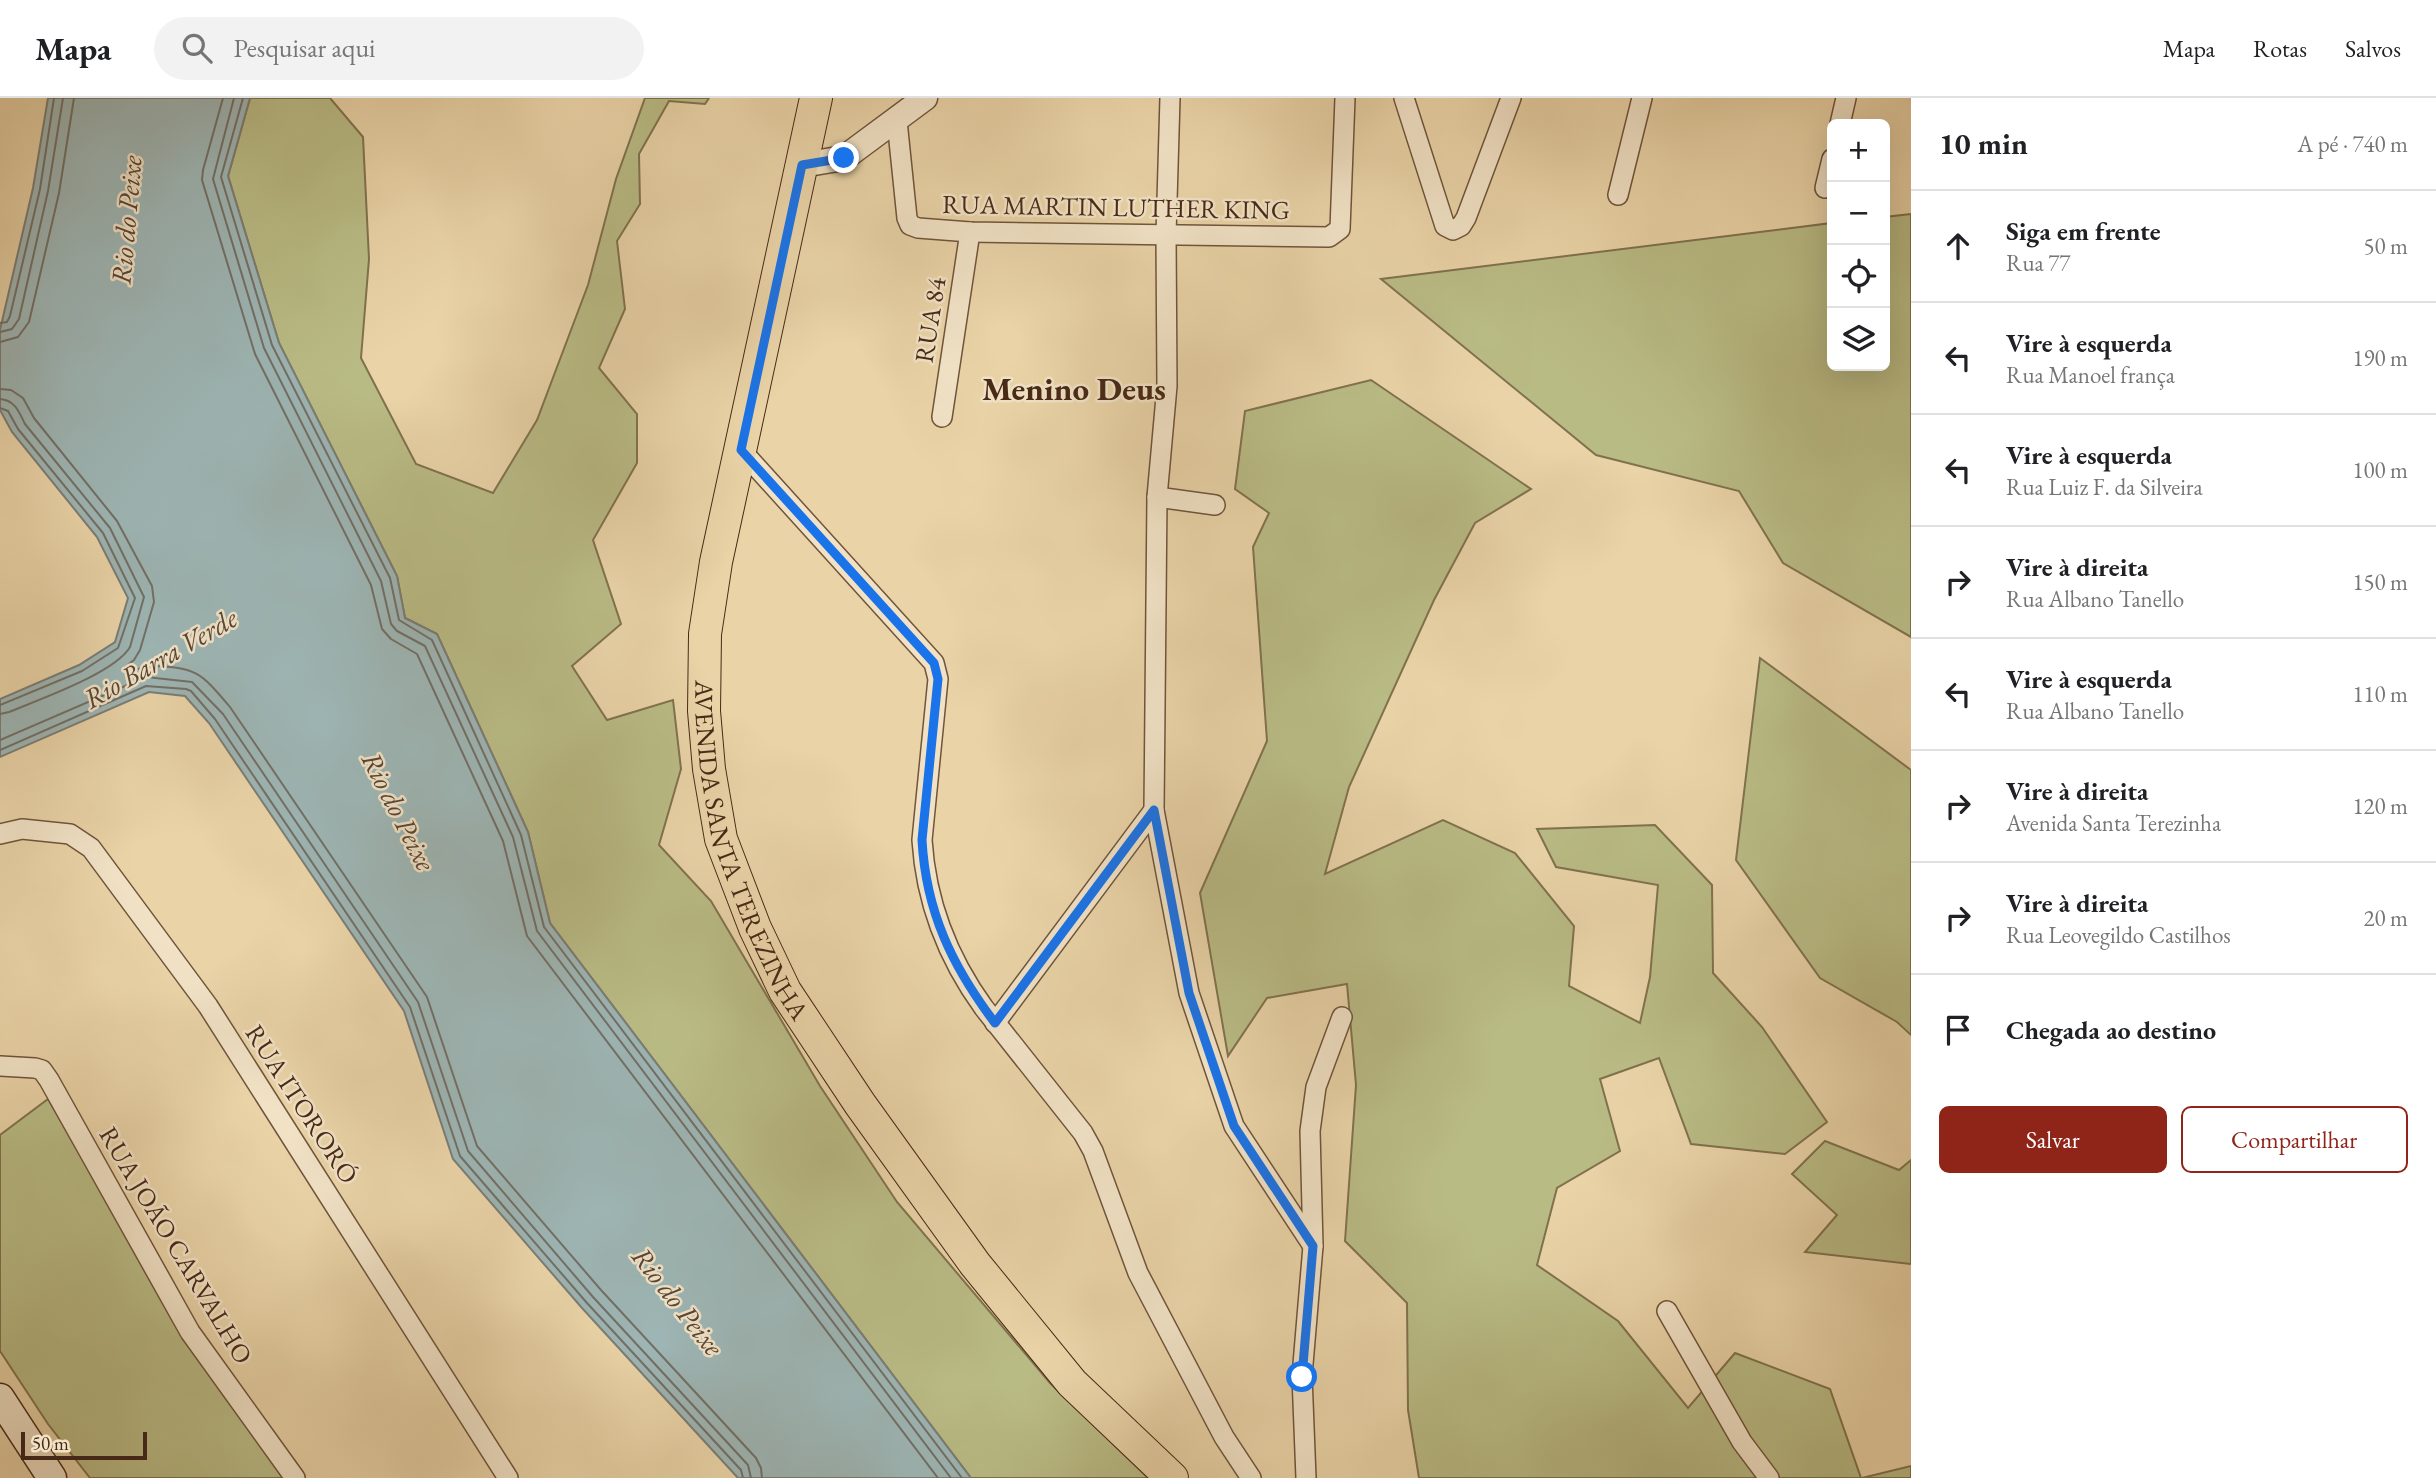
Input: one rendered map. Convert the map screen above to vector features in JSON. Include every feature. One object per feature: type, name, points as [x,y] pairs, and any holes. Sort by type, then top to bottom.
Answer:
[{"type":"main road","name":"AVENIDA SANTA TEREZINHA","points":[[816,98],[716,562],[705,634],[704,711],[709,769],[721,839],[755,928],[785,991],[860,1104],[975,1264],[1072,1383],[1172,1478]]},
{"type":"main road","points":[[0,1398],[52,1478]]},
{"type":"street","points":[[802,165],[844,158],[925,98]]},
{"type":"street","points":[[1170,98],[1166,235],[1167,386],[1157,497],[1154,810],[1189,993],[1234,1126],[1313,1246]]},
{"type":"street","name":"RUA MARTIN LUTHER KING","points":[[897,121],[906,218],[910,225],[918,228],[970,232],[1329,237],[1340,229],[1345,98]]},
{"type":"street","points":[[1404,98],[1445,226],[1452,230],[1461,226],[1466,218],[1511,98]]},
{"type":"street","points":[[1618,195],[1642,98]]},
{"type":"street","points":[[1841,119],[1846,98]]},
{"type":"street","points":[[1825,188],[1827,180]]},
{"type":"street","name":"RUA 84","points":[[942,417],[970,232]]},
{"type":"street","points":[[741,450],[934,663],[938,679],[922,840],[923,860],[932,903],[944,943],[971,990],[1088,1142],[1138,1273],[1224,1437],[1251,1478]]},
{"type":"street","points":[[1157,497],[1215,505]]},
{"type":"street","points":[[995,1023],[1154,810]]},
{"type":"street","name":"RUA ITORORÓ","points":[[0,834],[22,830],[70,834],[91,848],[208,1006],[508,1478]]},
{"type":"street","points":[[1306,1478],[1302,1377],[1313,1246],[1310,1131],[1316,1087],[1342,1017]]},
{"type":"street","name":"RUA JOÃO CARVALHO","points":[[0,1066],[42,1070],[190,1332],[295,1478]]},
{"type":"street","points":[[1667,1311],[1742,1442],[1769,1478]]},
{"type":"green space","points":[[250,98],[330,98],[363,137],[369,259],[361,358],[416,464],[493,493],[537,420],[588,285],[616,179],[645,98],[709,98],[705,104],[669,101],[639,154],[640,204],[617,241],[625,309],[599,368],[637,414],[637,463],[593,540],[621,624],[572,666],[607,720],[673,700],[681,769],[659,845],[711,901],[820,1086],[897,1202],[1050,1383],[1148,1478],[971,1478],[550,923],[528,832],[437,634],[405,618],[397,576],[279,343],[228,176]]},
{"type":"green space","points":[[1911,214],[1911,637],[1783,563],[1739,491],[1596,455],[1381,279],[1827,224],[1827,371],[1890,371],[1890,216]]},
{"type":"green space","points":[[1371,380],[1531,489],[1475,523],[1434,600],[1349,787],[1325,874],[1443,820],[1515,853],[1574,926],[1569,986],[1640,1023],[1650,977],[1658,885],[1556,867],[1537,829],[1655,825],[1712,885],[1713,973],[1762,1027],[1827,1122],[1785,1154],[1691,1144],[1659,1058],[1600,1079],[1620,1151],[1557,1188],[1537,1265],[1618,1321],[1688,1408],[1735,1353],[1830,1389],[1861,1478],[1419,1478],[1408,1410],[1407,1303],[1345,1241],[1356,1085],[1347,984],[1267,998],[1228,1056],[1200,893],[1267,741],[1253,547],[1269,513],[1235,489],[1245,411]]},
{"type":"green space","points":[[1760,658],[1911,770],[1911,1035],[1897,1022],[1820,978],[1736,860]]},
{"type":"green space","points":[[48,1099],[186,1336],[283,1478],[90,1478],[48,1424],[0,1351],[0,1135]]},
{"type":"green space","points":[[1825,1141],[1899,1170],[1911,1160],[1911,1264],[1805,1252],[1837,1215],[1792,1174]]},
{"type":"green space","points":[[1911,1466],[1911,1478],[1862,1478]]},
{"type":"water","points":[[48,98],[250,98],[228,176],[279,343],[397,576],[405,618],[437,634],[528,832],[550,923],[971,1478],[738,1478],[582,1308],[453,1159],[404,1011],[209,723],[185,696],[149,692],[0,757],[0,699],[79,665],[115,642],[128,598],[97,537],[12,432],[0,410],[0,330],[33,188]]},
{"type":"district","name":"Menino Deus","points":[[1074,388]]},
{"type":"route","points":[[844,158],[802,165],[741,450],[934,663],[938,679],[922,840],[923,860],[944,943],[971,990],[995,1023],[1154,810],[1189,993],[1234,1126],[1313,1246],[1302,1377]]},
{"type":"water label","name":"Rio do Peixe","points":[[126,220]]},
{"type":"water label","name":"Rio Barra Verde","points":[[160,658]]},
{"type":"water label","name":"Rio do Peixe","points":[[399,811]]},
{"type":"water label","name":"Rio do Peixe","points":[[678,1301]]}]
